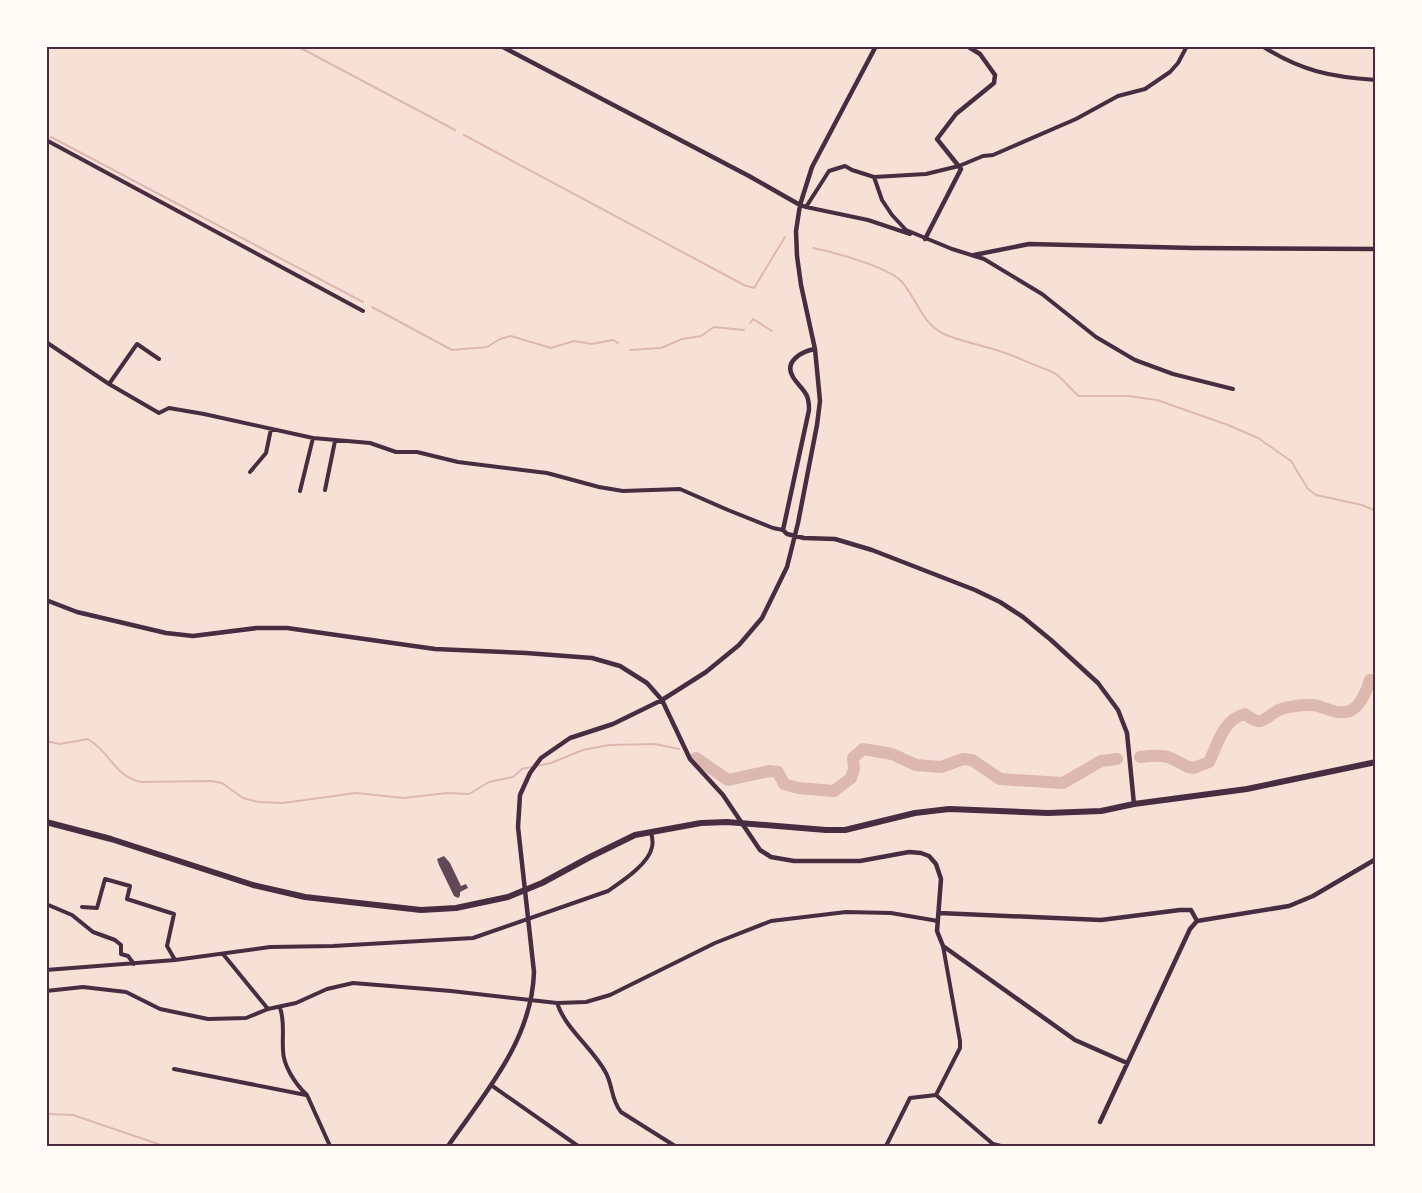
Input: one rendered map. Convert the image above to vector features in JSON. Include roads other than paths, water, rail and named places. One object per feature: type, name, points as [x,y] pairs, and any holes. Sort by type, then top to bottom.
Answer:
[{"type":"highway","points":[[46,822],[111,838],[253,885],[338,902],[421,910],[456,908],[508,897],[542,884],[634,835],[701,823],[727,822],[844,830],[915,813],[950,809],[1074,813],[1101,811],[1134,804],[1247,789],[1376,762]]},
{"type":"street","points":[[501,46],[803,206],[868,220],[984,259],[1042,294],[1096,337],[1134,360],[1173,374],[1233,389]]},
{"type":"street","points":[[448,1146],[506,1064],[523,1026],[533,987],[534,972],[525,880],[518,836],[520,795],[530,773],[541,758],[570,738],[613,724],[662,700],[706,672],[739,645],[762,618],[788,567],[820,401],[815,349],[801,285],[796,231],[812,167],[876,46]]},
{"type":"street","points":[[925,239],[961,169],[937,139],[956,114],[994,83],[995,75],[980,54],[967,46]]},
{"type":"street","points":[[803,206],[830,171],[845,166],[874,177],[926,174],[959,166],[1014,147],[1076,119],[1118,96],[1145,89],[1170,72],[1187,46]]},
{"type":"street","points":[[1262,46],[1290,63],[1326,75],[1376,80]]},
{"type":"street","points":[[46,140],[363,311]]},
{"type":"street","points":[[874,177],[882,200],[891,215],[906,230],[925,239]]},
{"type":"street","points":[[974,255],[1029,244],[1376,249]]},
{"type":"street","points":[[46,342],[109,384],[159,413],[169,408],[313,438],[370,443],[396,452],[417,452],[458,462],[547,473],[623,491],[680,489],[773,528],[804,538],[835,539],[872,550],[938,575],[1000,602],[1037,628],[1098,683],[1118,710],[1126,733],[1134,804]]},
{"type":"street","points":[[109,384],[137,344],[159,359]]},
{"type":"street","points":[[785,532],[809,410],[809,399],[791,374],[790,367],[801,352],[815,349]]},
{"type":"street","points":[[250,472],[266,453],[271,429]]},
{"type":"street","points":[[300,491],[313,438]]},
{"type":"street","points":[[326,490],[335,441]]},
{"type":"street","points":[[46,600],[77,612],[166,633],[194,636],[257,628],[287,628],[435,649],[592,658],[620,666],[636,675],[662,700],[690,759],[723,795],[760,850],[771,857],[794,861],[860,861],[909,852],[928,856],[936,864],[941,879],[937,931],[942,946],[960,1041],[960,1048],[936,1095]]},
{"type":"street","points":[[46,970],[175,960],[270,947],[473,938],[608,891],[642,864],[652,848],[651,832]]},
{"type":"street","points":[[1100,1122],[1190,929],[1197,921],[1289,906],[1312,896],[1376,859]]},
{"type":"street","points":[[82,907],[97,908],[105,879],[130,886],[127,899],[174,914],[167,946],[175,960]]},
{"type":"street","points":[[46,904],[72,915],[93,932],[115,940],[121,945],[121,954],[128,956],[134,964]]},
{"type":"street","points":[[939,913],[1101,920],[1191,910],[1197,921]]},
{"type":"street","points":[[46,991],[83,987],[126,992],[160,1009],[208,1019],[246,1018],[268,1009],[280,1008],[327,989],[353,983],[543,1000],[558,1004],[586,1002],[610,995],[715,943],[771,921],[846,912],[891,913],[939,921]]},
{"type":"street","points":[[942,946],[1076,1040],[1127,1063]]},
{"type":"street","points":[[223,954],[268,1009]]},
{"type":"street","points":[[558,1004],[568,1023],[607,1074],[614,1104],[621,1112],[675,1146]]},
{"type":"street","points":[[280,1008],[283,1016],[284,1063],[301,1090],[307,1095],[330,1146]]},
{"type":"street","points":[[174,1069],[307,1095]]},
{"type":"street","points":[[491,1085],[578,1146]]},
{"type":"street","points":[[886,1146],[910,1098],[936,1095],[993,1144],[1001,1146]]},
{"type":"waterway","points":[[297,46],[455,130]]},
{"type":"waterway","points":[[464,135],[744,285],[754,288],[785,237]]},
{"type":"waterway","points":[[51,137],[363,302]]},
{"type":"waterway","points":[[813,248],[860,261],[895,276],[902,282],[930,324],[944,334],[987,347],[1053,372],[1079,396],[1128,396],[1157,400],[1228,425],[1258,438],[1291,461],[1308,489],[1316,495],[1362,505],[1376,511]]},
{"type":"waterway","points":[[372,307],[452,350],[487,347],[500,339],[511,336],[551,348],[574,341],[592,344],[613,340],[618,343]]},
{"type":"waterway","points":[[750,323],[753,319],[772,331]]},
{"type":"waterway","points":[[630,350],[661,348],[682,339],[701,336],[714,327],[744,330]]},
{"type":"waterway","points":[[1140,757],[1165,756],[1194,768],[1209,762],[1222,733],[1231,721],[1238,717],[1245,714],[1261,721],[1281,709],[1307,705],[1338,712],[1350,711],[1360,702],[1370,680],[1376,680]]},
{"type":"waterway","points":[[46,741],[60,744],[88,739],[124,774],[141,782],[211,781],[222,783],[243,798],[258,802],[283,803],[356,793],[404,798],[447,793],[469,794],[489,782],[513,777],[522,769],[551,763],[583,750],[609,745],[655,744],[679,749]]},
{"type":"waterway","points":[[696,758],[728,780],[769,771],[778,772],[784,784],[798,788],[834,791],[851,778],[854,769],[853,758],[863,749],[892,754],[916,765],[941,767],[963,759],[972,760],[1000,779],[1063,783],[1101,761],[1117,759]]},
{"type":"waterway","points":[[46,1114],[73,1115],[164,1146]]}]
